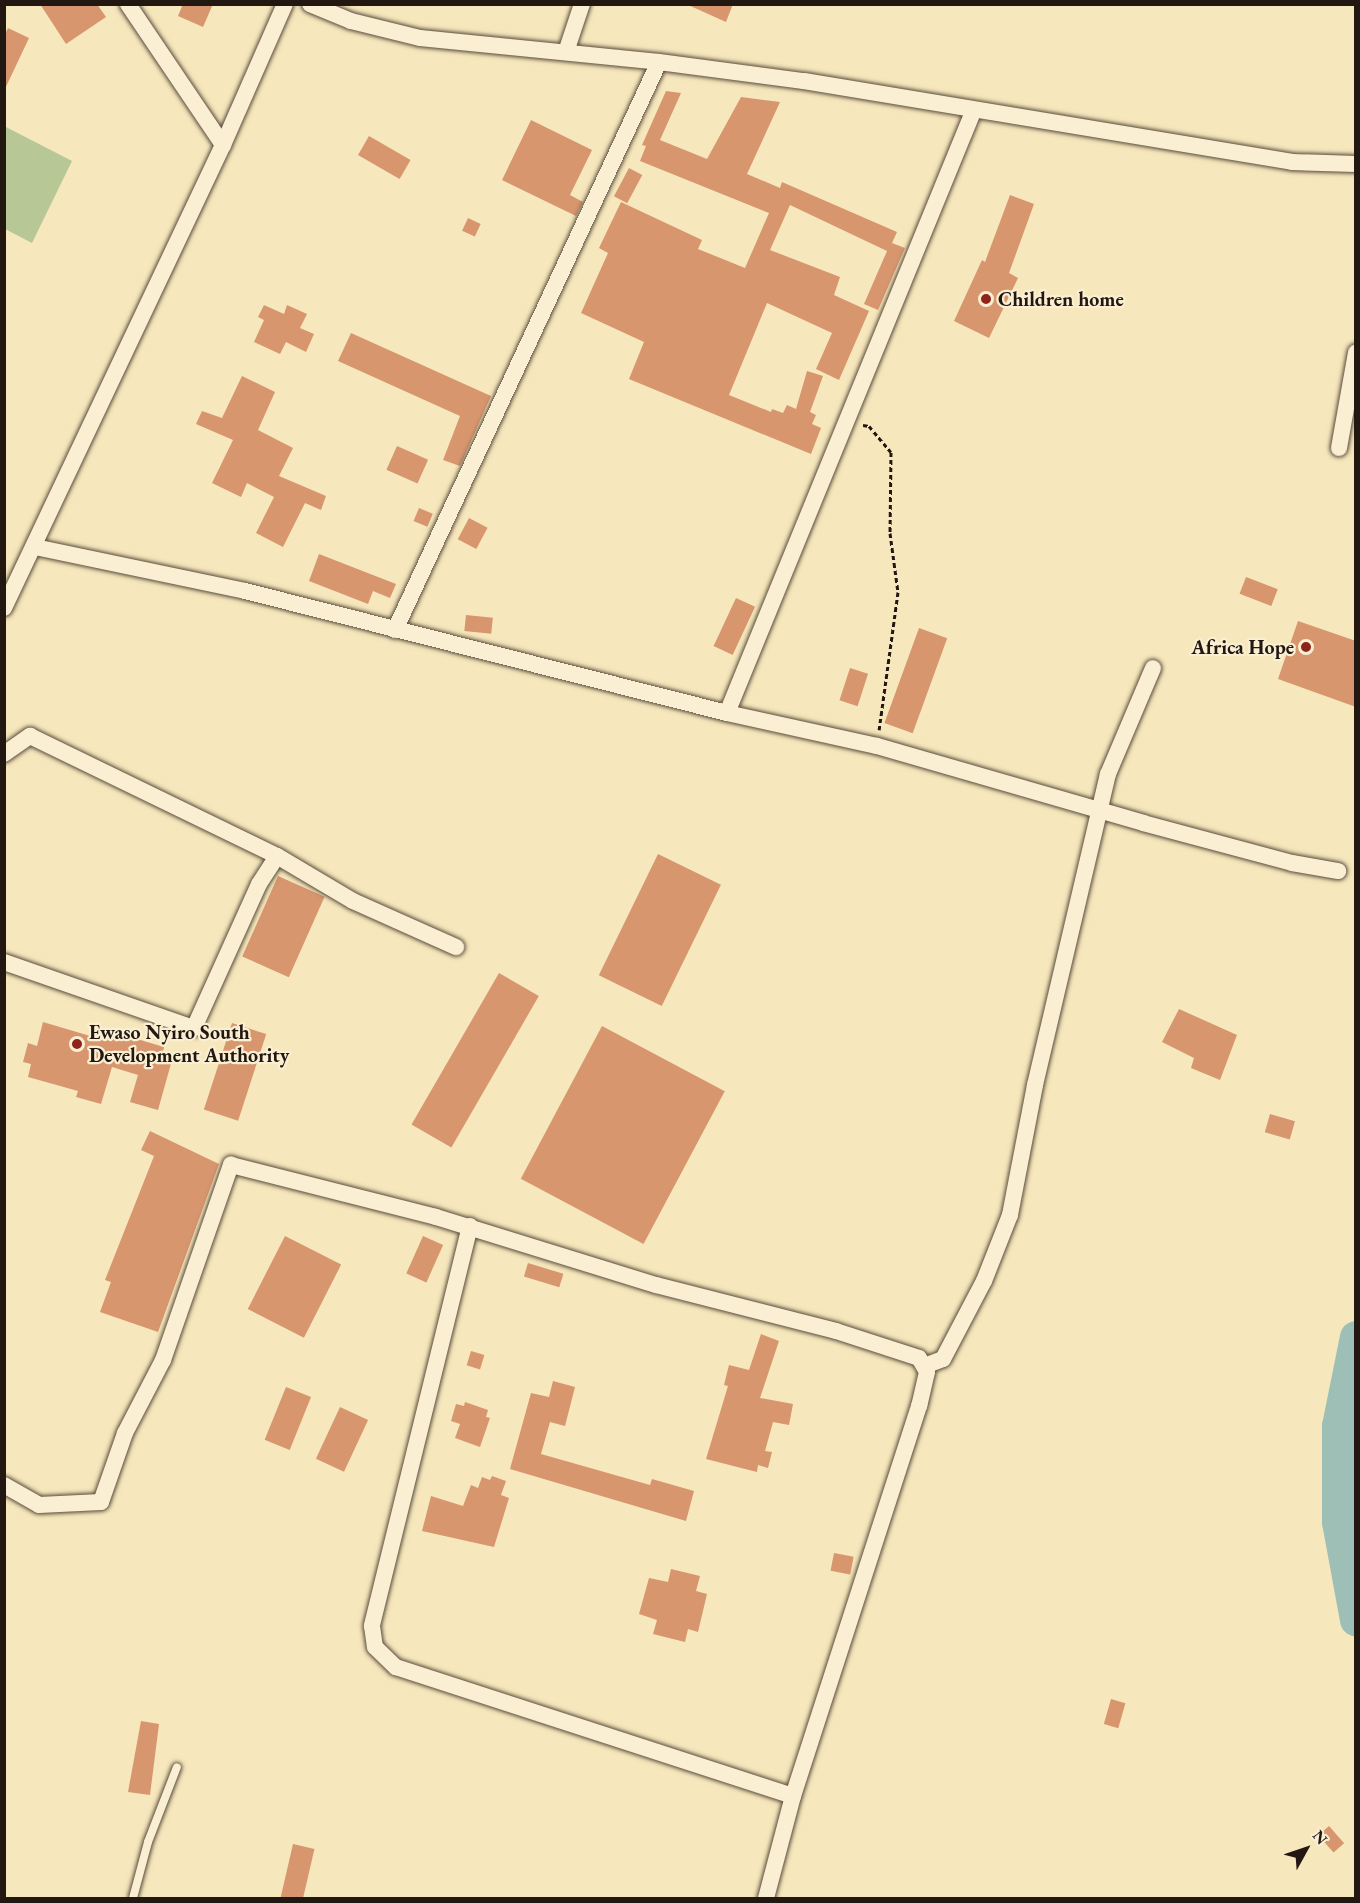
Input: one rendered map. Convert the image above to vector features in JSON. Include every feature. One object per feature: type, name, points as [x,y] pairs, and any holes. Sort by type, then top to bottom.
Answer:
[{"type":"street","points":[[128,4],[223,145]]},
{"type":"street","points":[[4,608],[35,547],[223,145],[285,4]]},
{"type":"street","points":[[310,4],[351,21],[420,38],[660,62],[804,81],[974,112],[1293,162],[1356,164]]},
{"type":"street","points":[[566,52],[582,4]]},
{"type":"street","points":[[395,630],[660,62]]},
{"type":"street","points":[[727,713],[974,112]]},
{"type":"street","points":[[1339,447],[1356,353]]},
{"type":"street","points":[[35,547],[245,591],[727,713],[877,746],[1292,863],[1338,871]]},
{"type":"street","points":[[4,1485],[39,1505],[101,1502],[125,1433],[163,1360],[231,1165],[470,1226],[656,1285],[893,1347],[927,1365],[943,1359],[984,1281],[1010,1215],[1035,1085],[1108,774],[1153,668]]},
{"type":"street","points":[[4,754],[30,736],[277,856],[353,901],[456,947]]},
{"type":"street","points":[[4,962],[194,1028],[259,884],[277,856]]},
{"type":"street","points":[[470,1226],[372,1626],[375,1647],[396,1667],[793,1796]]},
{"type":"street","points":[[766,1899],[793,1796],[919,1406],[927,1365]]},
{"type":"lane","points":[[133,1899],[148,1842],[177,1767]]},
{"type":"path","points":[[846,422],[869,426],[891,452],[890,533],[898,592],[877,746]]},
{"type":"green space","points":[[4,126],[72,161],[32,243],[5,229]]},
{"type":"building","points":[[40,4],[97,4],[106,17],[66,44]]},
{"type":"building","points":[[183,4],[213,4],[203,27],[178,16]]},
{"type":"building","points":[[686,4],[733,4],[726,22]]},
{"type":"building","points":[[8,28],[29,38],[4,91],[4,36]]},
{"type":"building","points":[[666,91],[681,93],[660,140],[707,159],[741,97],[780,102],[747,174],[780,188],[782,182],[897,232],[892,243],[905,248],[878,310],[864,304],[887,251],[790,205],[770,250],[840,277],[834,295],[869,311],[839,380],[816,369],[832,333],[767,303],[729,395],[771,412],[772,409],[783,413],[787,405],[796,409],[807,371],[823,376],[810,412],[816,415],[812,424],[821,428],[811,454],[629,379],[644,342],[581,313],[608,253],[599,248],[621,202],[702,240],[698,249],[745,268],[769,213],[640,161],[646,146],[642,145]]},
{"type":"building","points":[[531,120],[592,150],[570,195],[583,202],[576,216],[502,180]]},
{"type":"building","points":[[369,136],[411,160],[400,179],[358,155]]},
{"type":"building","points":[[629,168],[642,175],[627,203],[614,196]]},
{"type":"building","points":[[1010,195],[1034,204],[1009,273],[1018,278],[989,338],[954,321],[982,260],[985,262]]},
{"type":"building","points":[[468,218],[481,224],[475,237],[462,231]]},
{"type":"building","points":[[264,305],[284,314],[287,305],[307,314],[300,328],[314,334],[306,352],[286,342],[280,354],[254,342],[264,320],[258,317]]},
{"type":"building","points":[[351,333],[491,396],[460,466],[443,460],[460,416],[338,361]]},
{"type":"building","points":[[242,376],[275,392],[258,430],[293,448],[279,476],[326,496],[321,510],[305,503],[283,547],[256,533],[274,497],[247,483],[241,497],[212,483],[233,440],[196,424],[202,411],[222,418]]},
{"type":"building","points":[[397,446],[428,460],[417,484],[386,470]]},
{"type":"building","points":[[419,508],[433,514],[427,527],[414,521]]},
{"type":"building","points":[[469,518],[488,528],[476,549],[458,539]]},
{"type":"building","points":[[319,554],[396,584],[390,598],[373,591],[368,604],[309,581]]},
{"type":"building","points":[[1246,577],[1278,589],[1271,606],[1240,594]]},
{"type":"building","points":[[736,598],[755,607],[733,655],[714,646]]},
{"type":"building","points":[[466,615],[493,618],[491,634],[464,631]]},
{"type":"building","points":[[1298,621],[1356,641],[1356,707],[1278,679]]},
{"type":"building","points":[[919,628],[947,638],[913,733],[884,723]]},
{"type":"building","points":[[850,668],[868,674],[858,706],[839,700]]},
{"type":"building","points":[[658,854],[721,885],[662,1006],[599,975]]},
{"type":"building","points":[[278,876],[325,897],[289,977],[242,956]]},
{"type":"building","points":[[499,973],[539,996],[451,1148],[412,1125]]},
{"type":"building","points":[[1179,1009],[1237,1035],[1220,1080],[1191,1068],[1194,1058],[1162,1042]]},
{"type":"building","points":[[43,1022],[107,1041],[110,1031],[164,1047],[162,1057],[172,1060],[158,1110],[130,1102],[138,1075],[112,1067],[101,1104],[76,1097],[78,1091],[28,1077],[31,1064],[23,1062],[28,1043],[37,1046]]},
{"type":"building","points":[[232,1023],[266,1034],[238,1121],[204,1110]]},
{"type":"building","points":[[602,1026],[725,1091],[644,1244],[521,1179]]},
{"type":"building","points":[[1270,1114],[1295,1121],[1290,1139],[1265,1132]]},
{"type":"building","points":[[150,1131],[219,1164],[158,1332],[100,1312],[111,1282],[105,1280],[154,1156],[141,1150]]},
{"type":"building","points":[[285,1236],[341,1265],[304,1338],[248,1309]]},
{"type":"building","points":[[423,1236],[443,1245],[426,1282],[406,1273]]},
{"type":"building","points":[[528,1263],[563,1274],[559,1287],[524,1276]]},
{"type":"building","points":[[761,1334],[779,1341],[760,1398],[793,1404],[789,1425],[773,1422],[765,1451],[772,1452],[768,1468],[758,1465],[757,1472],[706,1459],[728,1386],[724,1385],[729,1365],[749,1370]]},
{"type":"building","points":[[471,1351],[484,1355],[480,1369],[467,1365]]},
{"type":"building","points":[[553,1381],[575,1387],[565,1426],[550,1422],[541,1454],[650,1485],[652,1479],[694,1491],[686,1521],[510,1469],[531,1393],[549,1397]]},
{"type":"building","points":[[286,1387],[311,1397],[290,1450],[265,1440]]},
{"type":"building","points":[[465,1402],[488,1410],[486,1417],[490,1418],[480,1447],[455,1438],[460,1424],[451,1421],[456,1404],[464,1406]]},
{"type":"building","points":[[340,1407],[368,1420],[344,1472],[316,1459]]},
{"type":"building","points":[[492,1476],[506,1481],[501,1495],[509,1498],[494,1547],[422,1531],[431,1496],[463,1506],[471,1485],[478,1488],[482,1477],[490,1480]]},
{"type":"building","points":[[834,1553],[854,1557],[850,1574],[831,1571]]},
{"type":"building","points":[[671,1569],[700,1576],[696,1591],[707,1594],[698,1632],[688,1629],[685,1642],[653,1634],[657,1620],[639,1614],[649,1578],[668,1582]]},
{"type":"building","points":[[1111,1699],[1125,1703],[1118,1728],[1104,1724]]},
{"type":"building","points":[[141,1721],[159,1724],[150,1795],[128,1792]]},
{"type":"building","points":[[1329,1826],[1344,1843],[1334,1853],[1318,1835]]},
{"type":"building","points":[[293,1844],[314,1849],[303,1898],[281,1898]]},
{"type":"waterway","points":[[1356,1337],[1338,1426],[1338,1522],[1356,1620]]},
{"type":"place","name":"Children home","points":[[986,299]]},
{"type":"place","name":"Africa Hope","points":[[1306,647]]},
{"type":"place","name":"Ewaso Nyiro South Development Authority","points":[[77,1044]]}]
